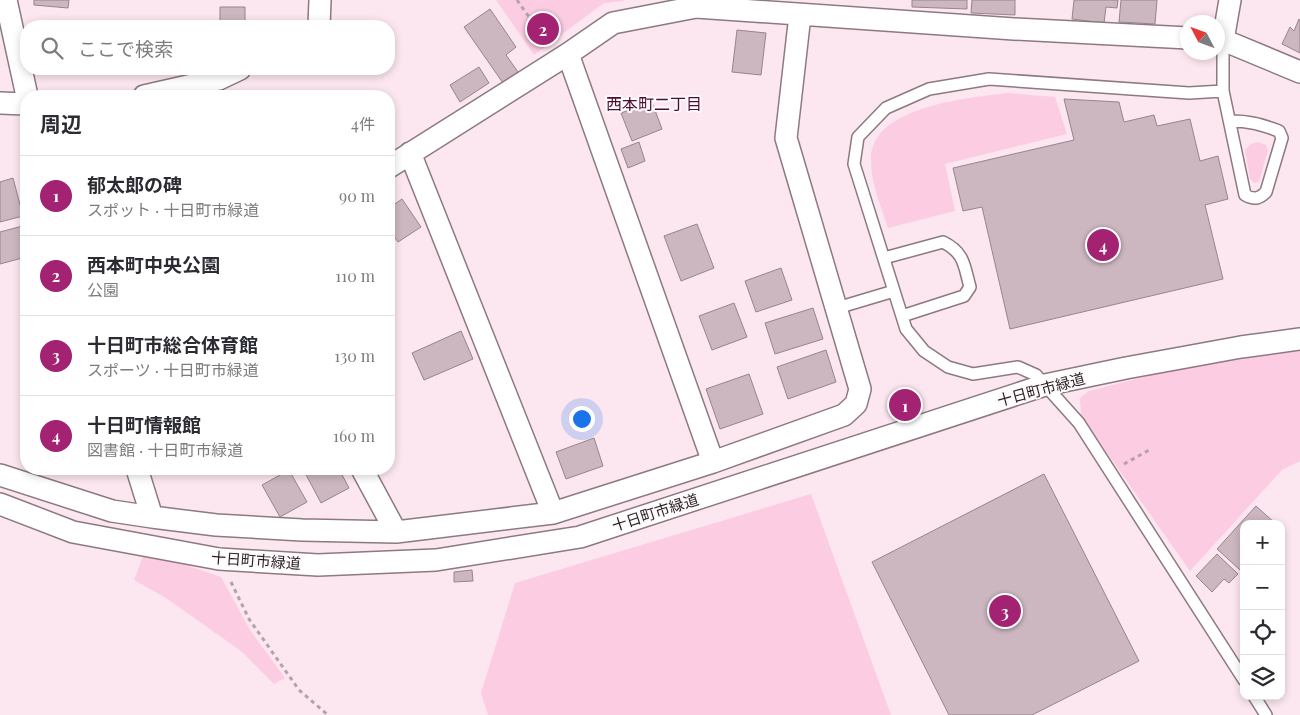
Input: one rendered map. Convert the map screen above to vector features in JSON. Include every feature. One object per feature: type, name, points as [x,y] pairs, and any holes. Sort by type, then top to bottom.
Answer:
[{"type":"street","points":[[6,0],[20,64]]},
{"type":"street","points":[[319,20],[320,0]]},
{"type":"street","points":[[1225,20],[1230,0]]},
{"type":"street","points":[[395,162],[563,57],[613,23],[696,7],[1014,29],[1180,38]]},
{"type":"street","points":[[0,475],[112,511],[152,517],[216,525],[302,530],[396,532],[554,514],[713,462],[844,415],[856,404],[860,389],[786,138],[800,15]]},
{"type":"street","points":[[1225,42],[1300,72]]},
{"type":"street","points":[[563,57],[713,462]]},
{"type":"street","points":[[22,75],[26,90]]},
{"type":"street","points":[[170,90],[219,79],[227,75]]},
{"type":"street","points":[[0,103],[20,104]]},
{"type":"street","points":[[410,153],[554,514]]},
{"type":"street","name":"十日町市緑道","points":[[0,504],[73,532],[219,559],[318,565],[436,560],[580,537],[1045,385],[1145,365],[1300,339]]},
{"type":"street","points":[[139,475],[152,517]]},
{"type":"street","points":[[365,475],[396,532]]},
{"type":"lane","points":[[1221,60],[1223,91],[1245,194],[1252,199],[1260,198],[1266,192],[1282,138],[1279,131],[1262,124],[1248,121],[1230,121]]},
{"type":"lane","points":[[1223,91],[1189,93],[990,79],[929,89],[886,108],[858,137],[854,164],[906,329],[924,351],[948,367],[973,374],[1018,367],[1036,375],[1079,422],[1240,674]]},
{"type":"lane","points":[[884,258],[943,242],[954,248],[962,259],[970,287],[964,296],[902,316]]},
{"type":"lane","points":[[837,308],[894,291]]},
{"type":"lane","points":[[1257,700],[1266,715]]},
{"type":"path","points":[[517,0],[563,57]]},
{"type":"path","points":[[1110,472],[1151,449]]},
{"type":"path","points":[[219,559],[249,619],[299,690],[328,715]]},
{"type":"shaded area","points":[[496,0],[624,1],[604,3],[534,55]]},
{"type":"shaded area","points":[[1007,93],[1055,97],[1067,134],[945,164],[955,211],[888,228],[871,169],[875,142],[886,128],[903,117],[924,108],[969,98]]},
{"type":"shaded area","points":[[1258,142],[1266,145],[1268,150],[1259,182],[1254,183],[1250,179],[1245,150],[1251,144]]},
{"type":"shaded area","points":[[1300,350],[1300,461],[1282,470],[1190,571],[1081,416],[1080,398],[1089,391],[1175,369]]},
{"type":"shaded area","points":[[811,494],[891,715],[488,715],[481,693],[515,583]]},
{"type":"shaded area","points":[[145,551],[221,577],[250,630],[285,678],[274,684],[241,651],[166,598],[134,580]]},
{"type":"building","points":[[34,0],[69,0],[68,8],[34,5]]},
{"type":"building","points":[[912,0],[967,0],[967,9],[912,7]]},
{"type":"building","points":[[972,0],[1015,0],[1015,15],[971,13]]},
{"type":"building","points":[[1074,0],[1118,0],[1117,8],[1106,7],[1104,23],[1072,19]]},
{"type":"building","points":[[1121,0],[1157,0],[1155,24],[1119,22]]},
{"type":"building","points":[[220,7],[245,7],[245,20],[220,20]]},
{"type":"building","points":[[490,9],[516,47],[506,55],[518,72],[503,83],[464,27]]},
{"type":"building","points":[[1299,19],[1300,53],[1282,44],[1290,27],[1294,31]]},
{"type":"building","points":[[737,30],[766,33],[761,75],[732,72]]},
{"type":"building","points":[[479,67],[489,83],[460,102],[450,85]]},
{"type":"building","points":[[1064,99],[1119,102],[1124,122],[1154,115],[1157,126],[1190,119],[1200,161],[1218,156],[1228,199],[1205,205],[1223,279],[1010,329],[982,207],[963,211],[953,168],[1074,140]]},
{"type":"building","points":[[652,102],[662,129],[632,141],[621,113]]},
{"type":"building","points":[[639,142],[645,161],[628,168],[621,149]]},
{"type":"building","points":[[13,178],[20,205],[20,217],[0,222],[0,182]]},
{"type":"building","points":[[402,199],[421,227],[398,242],[395,238],[395,204]]},
{"type":"building","points":[[697,224],[714,268],[681,281],[664,236]]},
{"type":"building","points":[[20,227],[20,259],[0,264],[0,232]]},
{"type":"building","points":[[781,268],[792,300],[756,312],[745,281]]},
{"type":"building","points":[[734,303],[747,337],[712,350],[699,316]]},
{"type":"building","points":[[813,308],[823,339],[775,354],[765,323]]},
{"type":"building","points":[[461,331],[473,359],[424,380],[412,353]]},
{"type":"building","points":[[826,350],[836,382],[788,399],[777,367]]},
{"type":"building","points":[[749,374],[763,414],[720,429],[706,389]]},
{"type":"building","points":[[594,438],[603,466],[566,479],[556,452]]},
{"type":"building","points":[[1044,474],[1139,661],[1032,715],[949,715],[872,562]]},
{"type":"building","points":[[280,475],[292,475],[307,502],[280,517],[262,485]]},
{"type":"building","points":[[306,475],[342,475],[349,488],[321,503]]},
{"type":"building","points":[[1256,506],[1272,520],[1243,520]]},
{"type":"building","points":[[1240,524],[1240,570],[1217,549]]},
{"type":"building","points":[[1217,554],[1238,574],[1229,583],[1224,579],[1212,592],[1196,576]]},
{"type":"building","points":[[472,570],[473,581],[454,582],[454,572]]},
{"type":"place","name":"西本町中央公園","points":[[543,29]]},
{"type":"place","name":"十日町情報館","points":[[1103,245]]},
{"type":"place","name":"郁太郎の碑","points":[[905,405]]},
{"type":"place","name":"十日町市総合体育館","points":[[1005,611]]},
{"type":"district","name":"西本町二丁目","points":[[654,103]]}]
